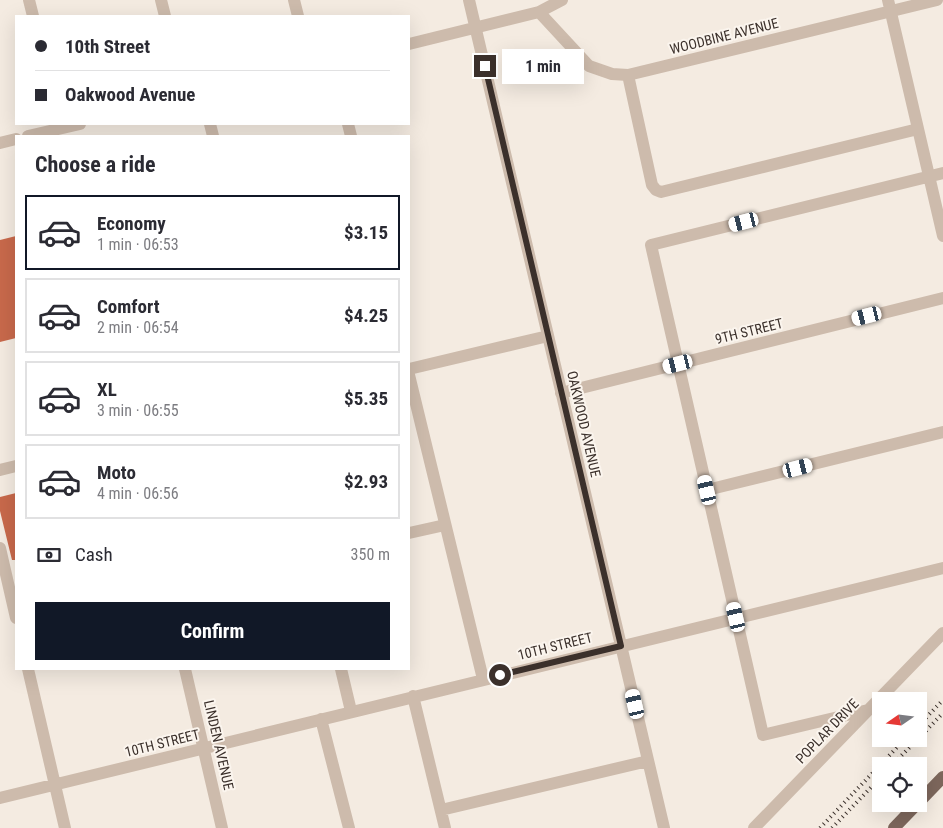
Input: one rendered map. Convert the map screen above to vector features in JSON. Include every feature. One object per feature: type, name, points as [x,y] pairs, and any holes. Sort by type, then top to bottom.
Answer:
[{"type":"main road","points":[[927,794],[943,777]]},
{"type":"main road","points":[[894,828],[909,812]]},
{"type":"street","points":[[29,0],[33,15]]},
{"type":"street","points":[[161,0],[165,15]]},
{"type":"street","points":[[294,0],[298,15]]},
{"type":"street","name":"OAKWOOD AVENUE","points":[[469,0],[480,26],[548,336],[664,828]]},
{"type":"street","points":[[410,44],[539,12],[558,4],[562,0]]},
{"type":"street","name":"WOODBINE AVENUE","points":[[539,12],[589,66],[612,74],[628,75],[890,6],[937,0]]},
{"type":"street","points":[[890,6],[943,236]]},
{"type":"street","points":[[628,75],[652,185],[661,192],[918,129]]},
{"type":"street","points":[[33,135],[77,125]]},
{"type":"street","points":[[0,143],[15,139]]},
{"type":"street","points":[[868,710],[763,735],[651,245],[943,174]]},
{"type":"street","name":"9TH STREET","points":[[562,393],[943,298]]},
{"type":"street","points":[[410,369],[548,336]]},
{"type":"street","points":[[410,379],[483,679]]},
{"type":"street","points":[[707,490],[943,432]]},
{"type":"street","points":[[0,470],[15,466]]},
{"type":"street","points":[[410,533],[445,524]]},
{"type":"street","points":[[0,548],[15,614]]},
{"type":"street","name":"10TH STREET","points":[[0,798],[943,568]]},
{"type":"street","name":"POPLAR DRIVE","points":[[754,828],[943,633]]},
{"type":"street","points":[[28,670],[65,828]]},
{"type":"street","name":"LINDEN AVENUE","points":[[185,670],[222,828]]},
{"type":"street","points":[[341,670],[352,711]]},
{"type":"street","points":[[414,696],[445,828]]},
{"type":"street","points":[[321,719],[349,828]]},
{"type":"street","points":[[441,810],[648,761]]},
{"type":"building","points":[[15,236],[15,338],[0,342],[0,240]]},
{"type":"building","points":[[15,493],[15,560],[12,560],[0,511],[0,497]]},
{"type":"railway","points":[[928,716],[943,700]]},
{"type":"railway","points":[[928,729],[943,713]]},
{"type":"railway","points":[[820,828],[896,748]]},
{"type":"railway","points":[[900,757],[909,748]]},
{"type":"railway","points":[[832,828],[872,786]]},
{"type":"route","points":[[485,66],[621,646],[500,675]]}]
